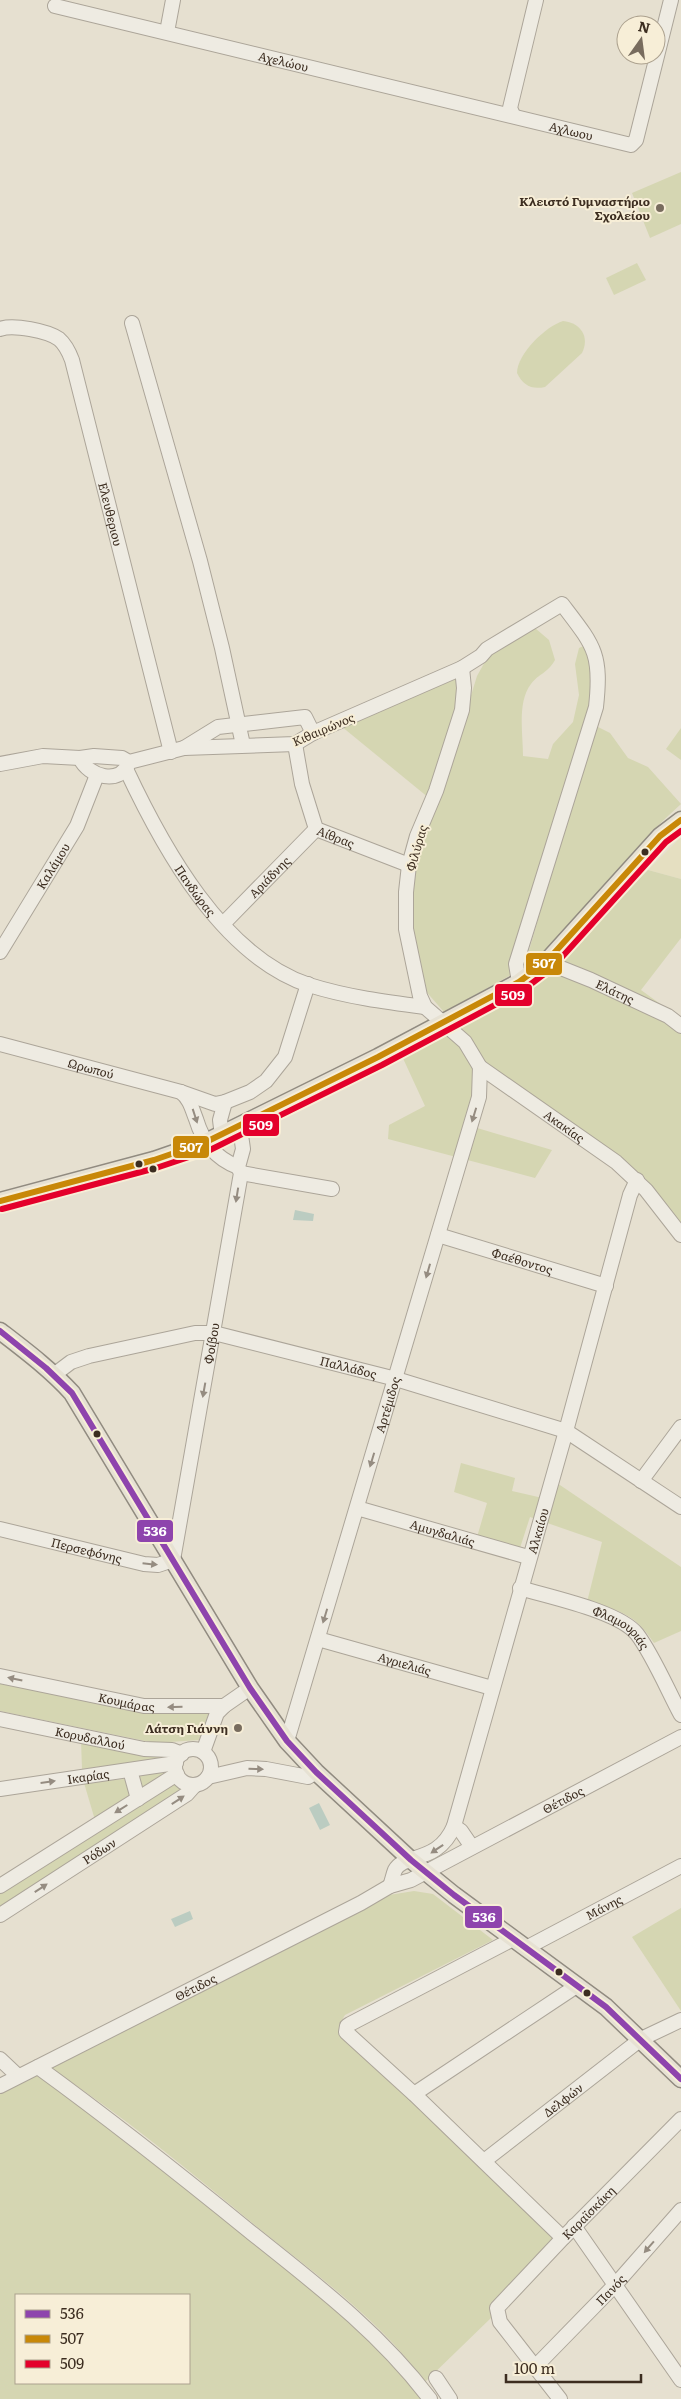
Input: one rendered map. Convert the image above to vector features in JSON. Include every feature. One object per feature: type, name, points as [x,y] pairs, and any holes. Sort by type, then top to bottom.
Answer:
[{"type":"main road","points":[[0,1201],[154,1160],[222,1136],[444,1023],[519,982],[546,962],[660,836],[681,820]]},
{"type":"main road","points":[[0,1331],[55,1374],[72,1393],[250,1688],[287,1741],[316,1772],[411,1860],[578,1985],[641,2039],[681,2079]]},
{"type":"street","points":[[167,32],[173,0]]},
{"type":"street","points":[[513,115],[510,108],[536,0]]},
{"type":"street","name":"Αχλωου","points":[[513,115],[631,145],[636,140],[671,0]]},
{"type":"street","name":"Αχελώου","points":[[55,6],[513,115]]},
{"type":"street","points":[[132,323],[200,561],[222,648],[243,746]]},
{"type":"street","name":"Ελευθεριου","points":[[0,329],[14,327],[47,333],[58,339],[66,347],[72,360],[178,750]]},
{"type":"street","name":"Κιθαιρώνος","points":[[0,764],[43,756],[110,757],[128,766],[178,750],[295,744],[313,733],[462,668],[481,656],[487,649],[562,604],[586,636],[598,659],[599,681],[596,707],[516,964],[519,982]]},
{"type":"street","name":"Φιλύρας","points":[[425,1007],[420,996],[406,929],[406,892],[409,865],[417,836],[436,791],[462,710],[464,688],[462,668]]},
{"type":"street","points":[[178,750],[218,727],[238,724],[306,717],[313,733]]},
{"type":"street","name":"Αίθρας","points":[[295,744],[304,790],[316,829],[409,865]]},
{"type":"street","points":[[80,758],[88,770],[97,775],[117,776],[128,766]]},
{"type":"street","name":"Πανδώρας","points":[[128,766],[141,800],[187,881],[234,936],[265,964],[308,984],[368,999],[425,1007]]},
{"type":"street","name":"Καλάμου","points":[[0,952],[77,826],[97,775]]},
{"type":"street","name":"Αριάδνης","points":[[223,924],[316,829]]},
{"type":"street","name":"Ελάτης","points":[[546,962],[591,980],[668,1016],[681,1026]]},
{"type":"street","points":[[222,1136],[220,1120],[225,1102],[250,1092],[266,1081],[285,1058],[308,984]]},
{"type":"street","points":[[425,1007],[444,1023]]},
{"type":"street","name":"Ακακίας","points":[[444,1023],[465,1042],[480,1067],[616,1162],[637,1180],[681,1235]]},
{"type":"street","name":"Ωρωπού","points":[[0,1044],[181,1092],[215,1104],[225,1102]]},
{"type":"street","name":"Αρτέμιδος","points":[[287,1741],[479,1097],[480,1067]]},
{"type":"street","points":[[181,1092],[187,1096],[206,1142],[220,1159],[239,1170],[332,1189]]},
{"type":"street","name":"Φοίβου","points":[[173,1560],[214,1333],[243,1149],[240,1128]]},
{"type":"street","name":"Αλκαίου","points":[[411,1860],[422,1857],[441,1847],[450,1836],[454,1826],[630,1195],[637,1180]]},
{"type":"street","name":"Φαέθοντος","points":[[438,1235],[606,1286]]},
{"type":"street","name":"Παλλάδος","points":[[55,1374],[71,1362],[88,1356],[196,1333],[214,1333],[396,1379],[566,1430],[681,1507]]},
{"type":"street","points":[[641,1481],[681,1427]]},
{"type":"street","name":"Αμυγδαλιάς","points":[[357,1508],[528,1557]]},
{"type":"street","name":"Περσεφόνης","points":[[0,1529],[144,1564],[158,1565],[173,1560]]},
{"type":"street","name":"Φλαμουριάς","points":[[520,1588],[609,1615],[624,1622],[637,1633],[681,1715]]},
{"type":"street","name":"Αγριελιάς","points":[[318,1639],[492,1688]]},
{"type":"street","name":"Κουμάρας","points":[[0,1676],[144,1706],[224,1706]]},
{"type":"street","points":[[202,1752],[217,1713],[250,1688]]},
{"type":"street","name":"Κορυδαλλού","points":[[0,1718],[144,1749],[172,1750],[178,1764]]},
{"type":"street","name":"Θέτιδος","points":[[0,2086],[361,1903],[390,1886],[411,1880],[681,1737]]},
{"type":"street","points":[[192,1750],[202,1752],[210,1761],[211,1772],[208,1777],[205,1781],[195,1785],[184,1782],[178,1764],[192,1750]]},
{"type":"street","name":"Ικαρίας","points":[[0,1789],[178,1764]]},
{"type":"street","name":"Ρόδων","points":[[0,1886],[138,1799],[178,1764]]},
{"type":"street","points":[[208,1777],[247,1768],[266,1769],[308,1777],[316,1772]]},
{"type":"street","points":[[130,1770],[138,1799]]},
{"type":"street","name":"Ρόδων","points":[[0,1915],[187,1794],[195,1785]]},
{"type":"street","points":[[454,1826],[461,1831],[472,1846]]},
{"type":"street","name":"Θέτιδος","points":[[390,1886],[396,1869],[411,1860]]},
{"type":"street","name":"Μάνης","points":[[414,2094],[346,2032],[347,2026],[681,1866]]},
{"type":"street","points":[[562,2238],[414,2094],[578,1985]]},
{"type":"street","name":"Δελφών","points":[[484,2161],[641,2039],[681,2020]]},
{"type":"street","points":[[0,2059],[18,2076]]},
{"type":"street","points":[[38,2066],[186,2179],[338,2302],[365,2326],[407,2369],[430,2399]]},
{"type":"street","name":"Καραϊσκάκη","points":[[536,2367],[500,2322],[497,2308],[500,2302],[681,2120]]},
{"type":"street","name":"Πανός","points":[[536,2367],[616,2285],[681,2210]]},
{"type":"street","points":[[574,2226],[681,2380]]},
{"type":"street","points":[[536,2367],[560,2399]]},
{"type":"street","points":[[436,2378],[450,2399]]},
{"type":"shaded area","points":[[681,837],[681,879],[648,870]]},
{"type":"shaded area","points":[[295,1210],[314,1214],[313,1221],[293,1220]]},
{"type":"shaded area","points":[[319,1803],[330,1825],[320,1830],[309,1808]]},
{"type":"shaded area","points":[[190,1911],[193,1919],[175,1927],[171,1919]]},
{"type":"green space","name":"Κλειστό Γυμναστήριο Σχολείου","points":[[681,172],[681,224],[650,238],[632,193]]},
{"type":"green space","points":[[637,263],[646,280],[614,295],[606,278]]},
{"type":"green space","points":[[563,321],[575,325],[582,332],[585,342],[582,353],[545,387],[536,388],[528,386],[517,373],[522,358],[541,335]]},
{"type":"green space","points":[[535,628],[549,640],[555,660],[549,668],[534,680],[524,700],[522,709],[523,756],[548,759],[553,744],[573,722],[579,695],[575,664],[579,648],[586,645],[593,662],[591,705],[511,975],[444,1012],[423,988],[411,926],[413,873],[421,839],[439,800],[477,676],[487,658],[509,641]]},
{"type":"green space","points":[[456,679],[457,704],[429,798],[341,726]]},
{"type":"green space","points":[[594,725],[610,733],[628,758],[648,767],[681,804],[656,827],[559,937],[524,968]]},
{"type":"green space","points":[[681,728],[681,760],[666,749]]},
{"type":"green space","points":[[648,870],[681,879],[681,938],[641,990],[681,1019],[681,1227],[635,1172],[472,1066],[476,1079],[467,1125],[552,1150],[535,1178],[388,1139],[389,1125],[425,1106],[401,1054],[487,1012],[547,974]]},
{"type":"green space","points":[[461,1463],[515,1478],[512,1491],[547,1499],[554,1481],[681,1567],[681,1631],[654,1643],[633,1619],[618,1611],[587,1602],[602,1542],[530,1517],[520,1548],[477,1537],[487,1503],[454,1492]]},
{"type":"green space","points":[[0,1682],[128,1710],[209,1712],[199,1740],[155,1743],[0,1711]]},
{"type":"green space","points":[[81,1741],[173,1755],[172,1760],[82,1769]]},
{"type":"green space","points":[[169,1769],[170,1773],[143,1789],[139,1774]]},
{"type":"green space","points":[[124,1779],[130,1787],[129,1797],[95,1820],[84,1783]]},
{"type":"green space","points":[[171,1784],[181,1786],[181,1791],[0,1910],[0,1892]]},
{"type":"green space","points":[[414,1891],[433,1894],[493,1940],[345,2015],[339,2025],[340,2035],[453,2138],[555,2240],[492,2317],[425,2382],[389,2339],[327,2283],[158,2146],[78,2086],[50,2068],[389,1895]]},
{"type":"green space","points":[[681,1908],[681,2011],[632,1937]]},
{"type":"green space","points":[[40,2071],[339,2305],[428,2399],[0,2399],[0,2092]]},
{"type":"transit line","name":"507","points":[[0,1201],[154,1160],[206,1142],[378,1057],[519,982],[546,962],[660,836],[681,820]]},
{"type":"transit line","name":"509","points":[[2,1209],[156,1168],[210,1150],[382,1065],[523,990],[552,968],[666,842],[681,831]]},
{"type":"transit line","name":"536","points":[[0,1331],[46,1368],[72,1393],[250,1688],[287,1741],[316,1772],[411,1860],[454,1895],[606,2007],[681,2079]]},
{"type":"place","name":"Κλειστό Γυμναστήριο Σχολείου","points":[[660,208]]},
{"type":"place","name":"Λάτση Γιάννη","points":[[238,1728]]}]
